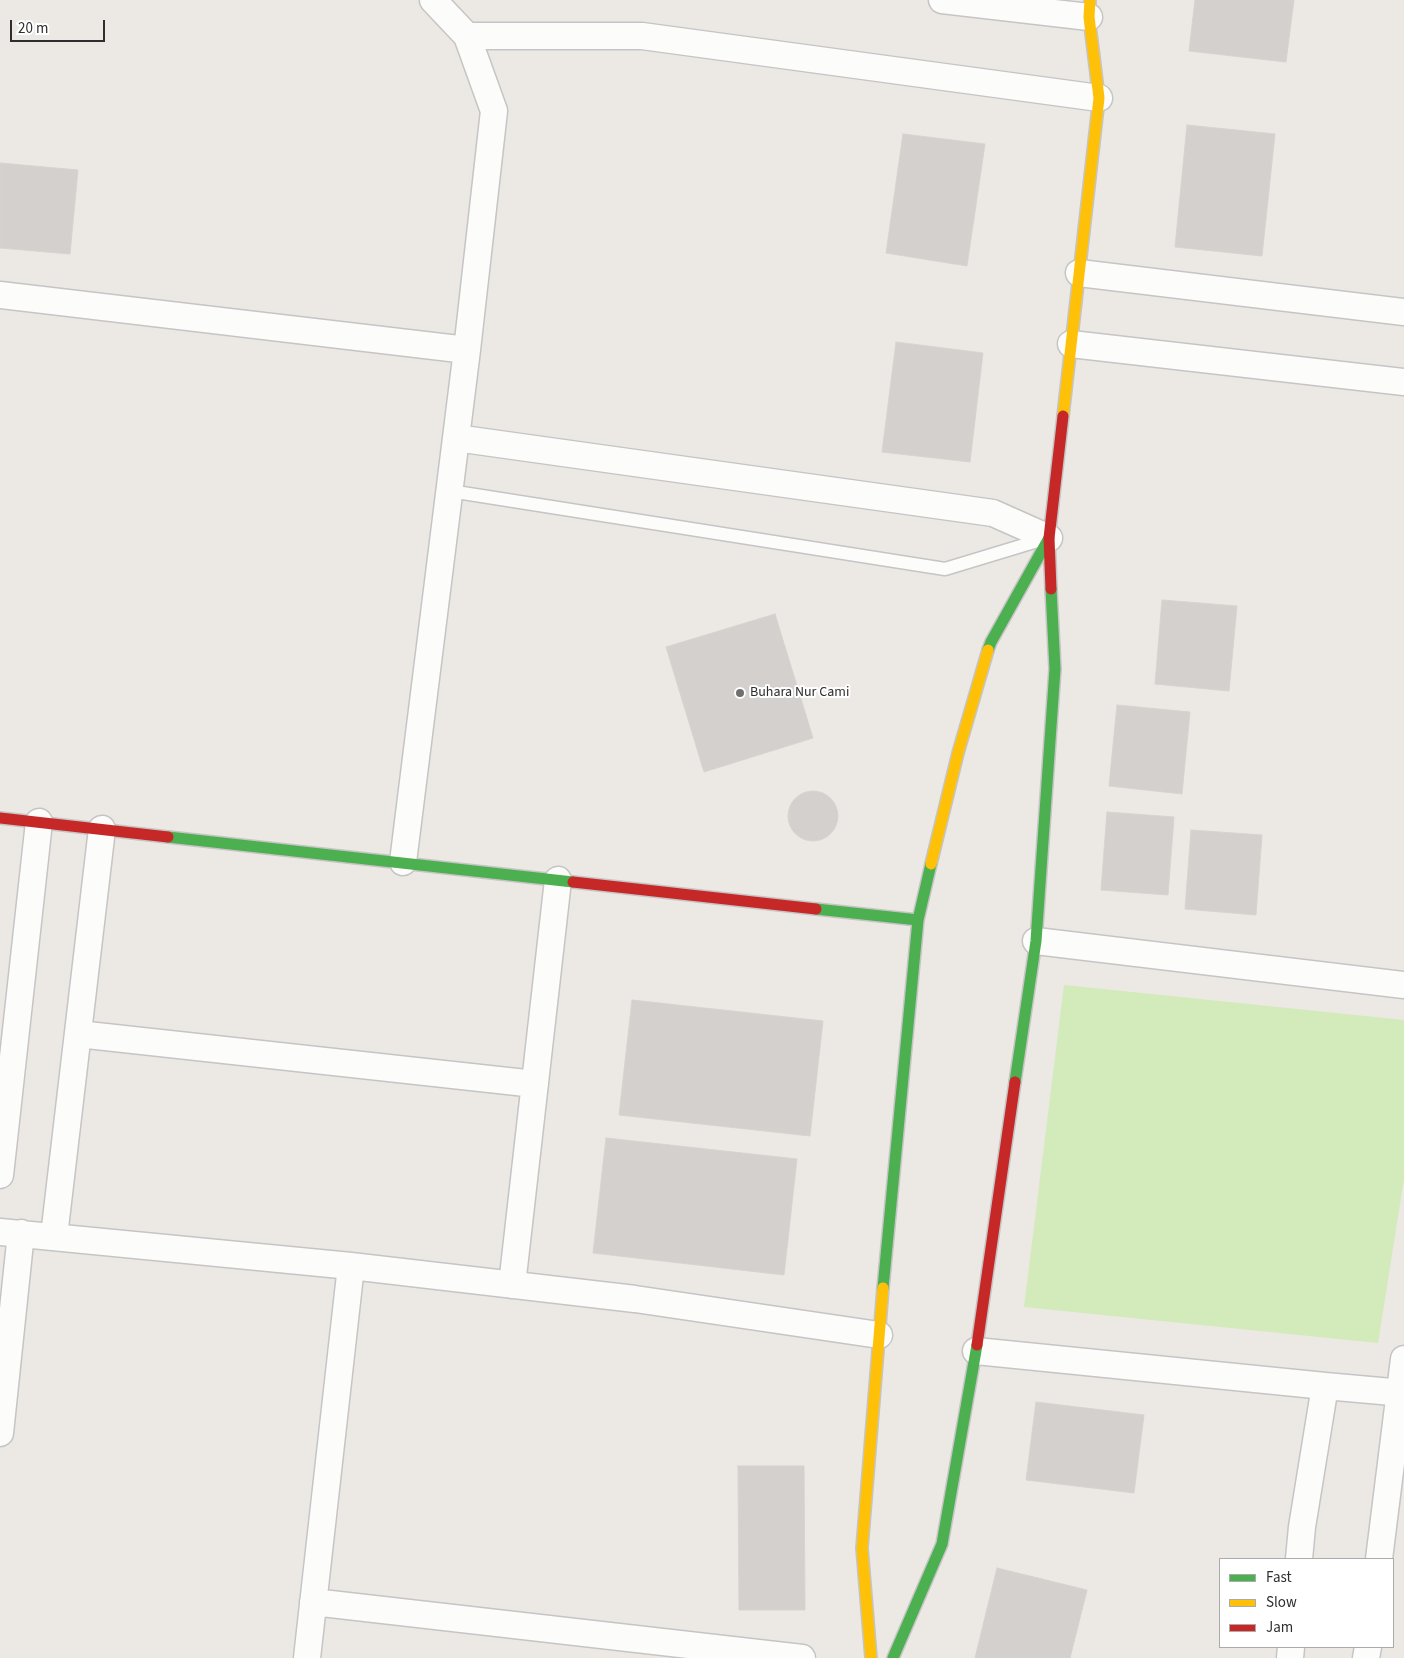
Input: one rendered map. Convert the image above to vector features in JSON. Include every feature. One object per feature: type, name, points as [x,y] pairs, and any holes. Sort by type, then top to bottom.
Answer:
[{"type":"street","points":[[403,862],[467,350],[494,111],[467,36],[433,0]]},
{"type":"street","points":[[893,1658],[942,1544],[976,1351],[1036,941],[1055,669],[1049,538],[1099,98],[1089,8],[942,0]]},
{"type":"street","points":[[467,36],[642,36],[1099,98]]},
{"type":"street","points":[[1079,273],[1404,312]]},
{"type":"street","points":[[0,295],[467,350]]},
{"type":"street","points":[[1071,344],[1404,382]]},
{"type":"street","points":[[456,438],[993,514],[1049,538]]},
{"type":"street","points":[[871,1658],[862,1548],[879,1334],[918,920],[958,753],[991,642],[1049,538]]},
{"type":"street","points":[[0,818],[918,920]]},
{"type":"street","points":[[0,1175],[11,983],[39,822]]},
{"type":"street","points":[[54,1236],[102,829]]},
{"type":"street","points":[[512,1285],[558,880]]},
{"type":"street","points":[[1036,941],[1404,985]]},
{"type":"street","points":[[78,1034],[535,1084]]},
{"type":"street","points":[[0,1433],[10,1232],[351,1266],[635,1299],[879,1334]]},
{"type":"street","points":[[307,1658],[351,1266]]},
{"type":"street","points":[[976,1351],[1402,1393]]},
{"type":"street","points":[[1379,1558],[1402,1393],[1404,1359]]},
{"type":"street","points":[[1299,1558],[1302,1527],[1325,1386]]},
{"type":"street","points":[[313,1602],[802,1658]]},
{"type":"lane","points":[[450,490],[945,569],[1049,538]]},
{"type":"green space","points":[[1064,985],[1404,1020],[1404,1179],[1378,1343],[1024,1307]]},
{"type":"building","points":[[1195,0],[1294,0],[1286,62],[1189,51]]},
{"type":"building","points":[[1187,125],[1275,134],[1262,256],[1175,247]]},
{"type":"building","points":[[903,134],[985,144],[967,266],[886,253]]},
{"type":"building","points":[[0,163],[78,170],[70,254],[0,248]]},
{"type":"building","points":[[896,342],[983,353],[970,462],[882,452]]},
{"type":"building","points":[[1162,600],[1237,606],[1229,691],[1155,684]]},
{"type":"building","name":"Buhara Nur Cami","points":[[775,614],[813,738],[704,772],[666,647]]},
{"type":"building","points":[[1117,705],[1190,712],[1182,794],[1109,786]]},
{"type":"building","points":[[813,791],[822,793],[833,802],[838,816],[836,825],[827,836],[813,841],[804,839],[793,830],[788,816],[790,807],[799,796]]},
{"type":"building","points":[[1107,812],[1174,817],[1168,895],[1101,890]]},
{"type":"building","points":[[1191,830],[1262,835],[1256,915],[1185,909]]},
{"type":"building","points":[[632,1000],[823,1021],[810,1136],[619,1115]]},
{"type":"building","points":[[606,1138],[797,1159],[784,1275],[593,1253]]},
{"type":"building","points":[[1036,1402],[1144,1415],[1134,1493],[1026,1480]]},
{"type":"building","points":[[738,1466],[804,1466],[805,1610],[739,1610]]},
{"type":"building","points":[[997,1568],[1087,1590],[1070,1658],[975,1658]]},
{"type":"traffic: fast","points":[[988,650],[1049,538]]},
{"type":"traffic: fast","points":[[1015,1082],[1036,941],[1055,669],[1051,589]]},
{"type":"traffic: fast","points":[[168,837],[573,882]]},
{"type":"traffic: fast","points":[[883,1288],[918,920],[931,864]]},
{"type":"traffic: fast","points":[[816,909],[918,920]]},
{"type":"traffic: fast","points":[[893,1658],[942,1544],[977,1345]]},
{"type":"traffic: slow","points":[[1063,416],[1099,98],[1089,17],[1090,0]]},
{"type":"traffic: slow","points":[[931,864],[958,753],[988,650]]},
{"type":"traffic: slow","points":[[871,1658],[862,1548],[883,1288]]},
{"type":"traffic: jam","points":[[1051,589],[1049,538],[1063,416]]},
{"type":"traffic: jam","points":[[0,818],[168,837]]},
{"type":"traffic: jam","points":[[573,882],[816,909]]},
{"type":"traffic: jam","points":[[977,1345],[1015,1082]]},
{"type":"place","name":"Buhara Nur Cami","points":[[740,693]]}]
